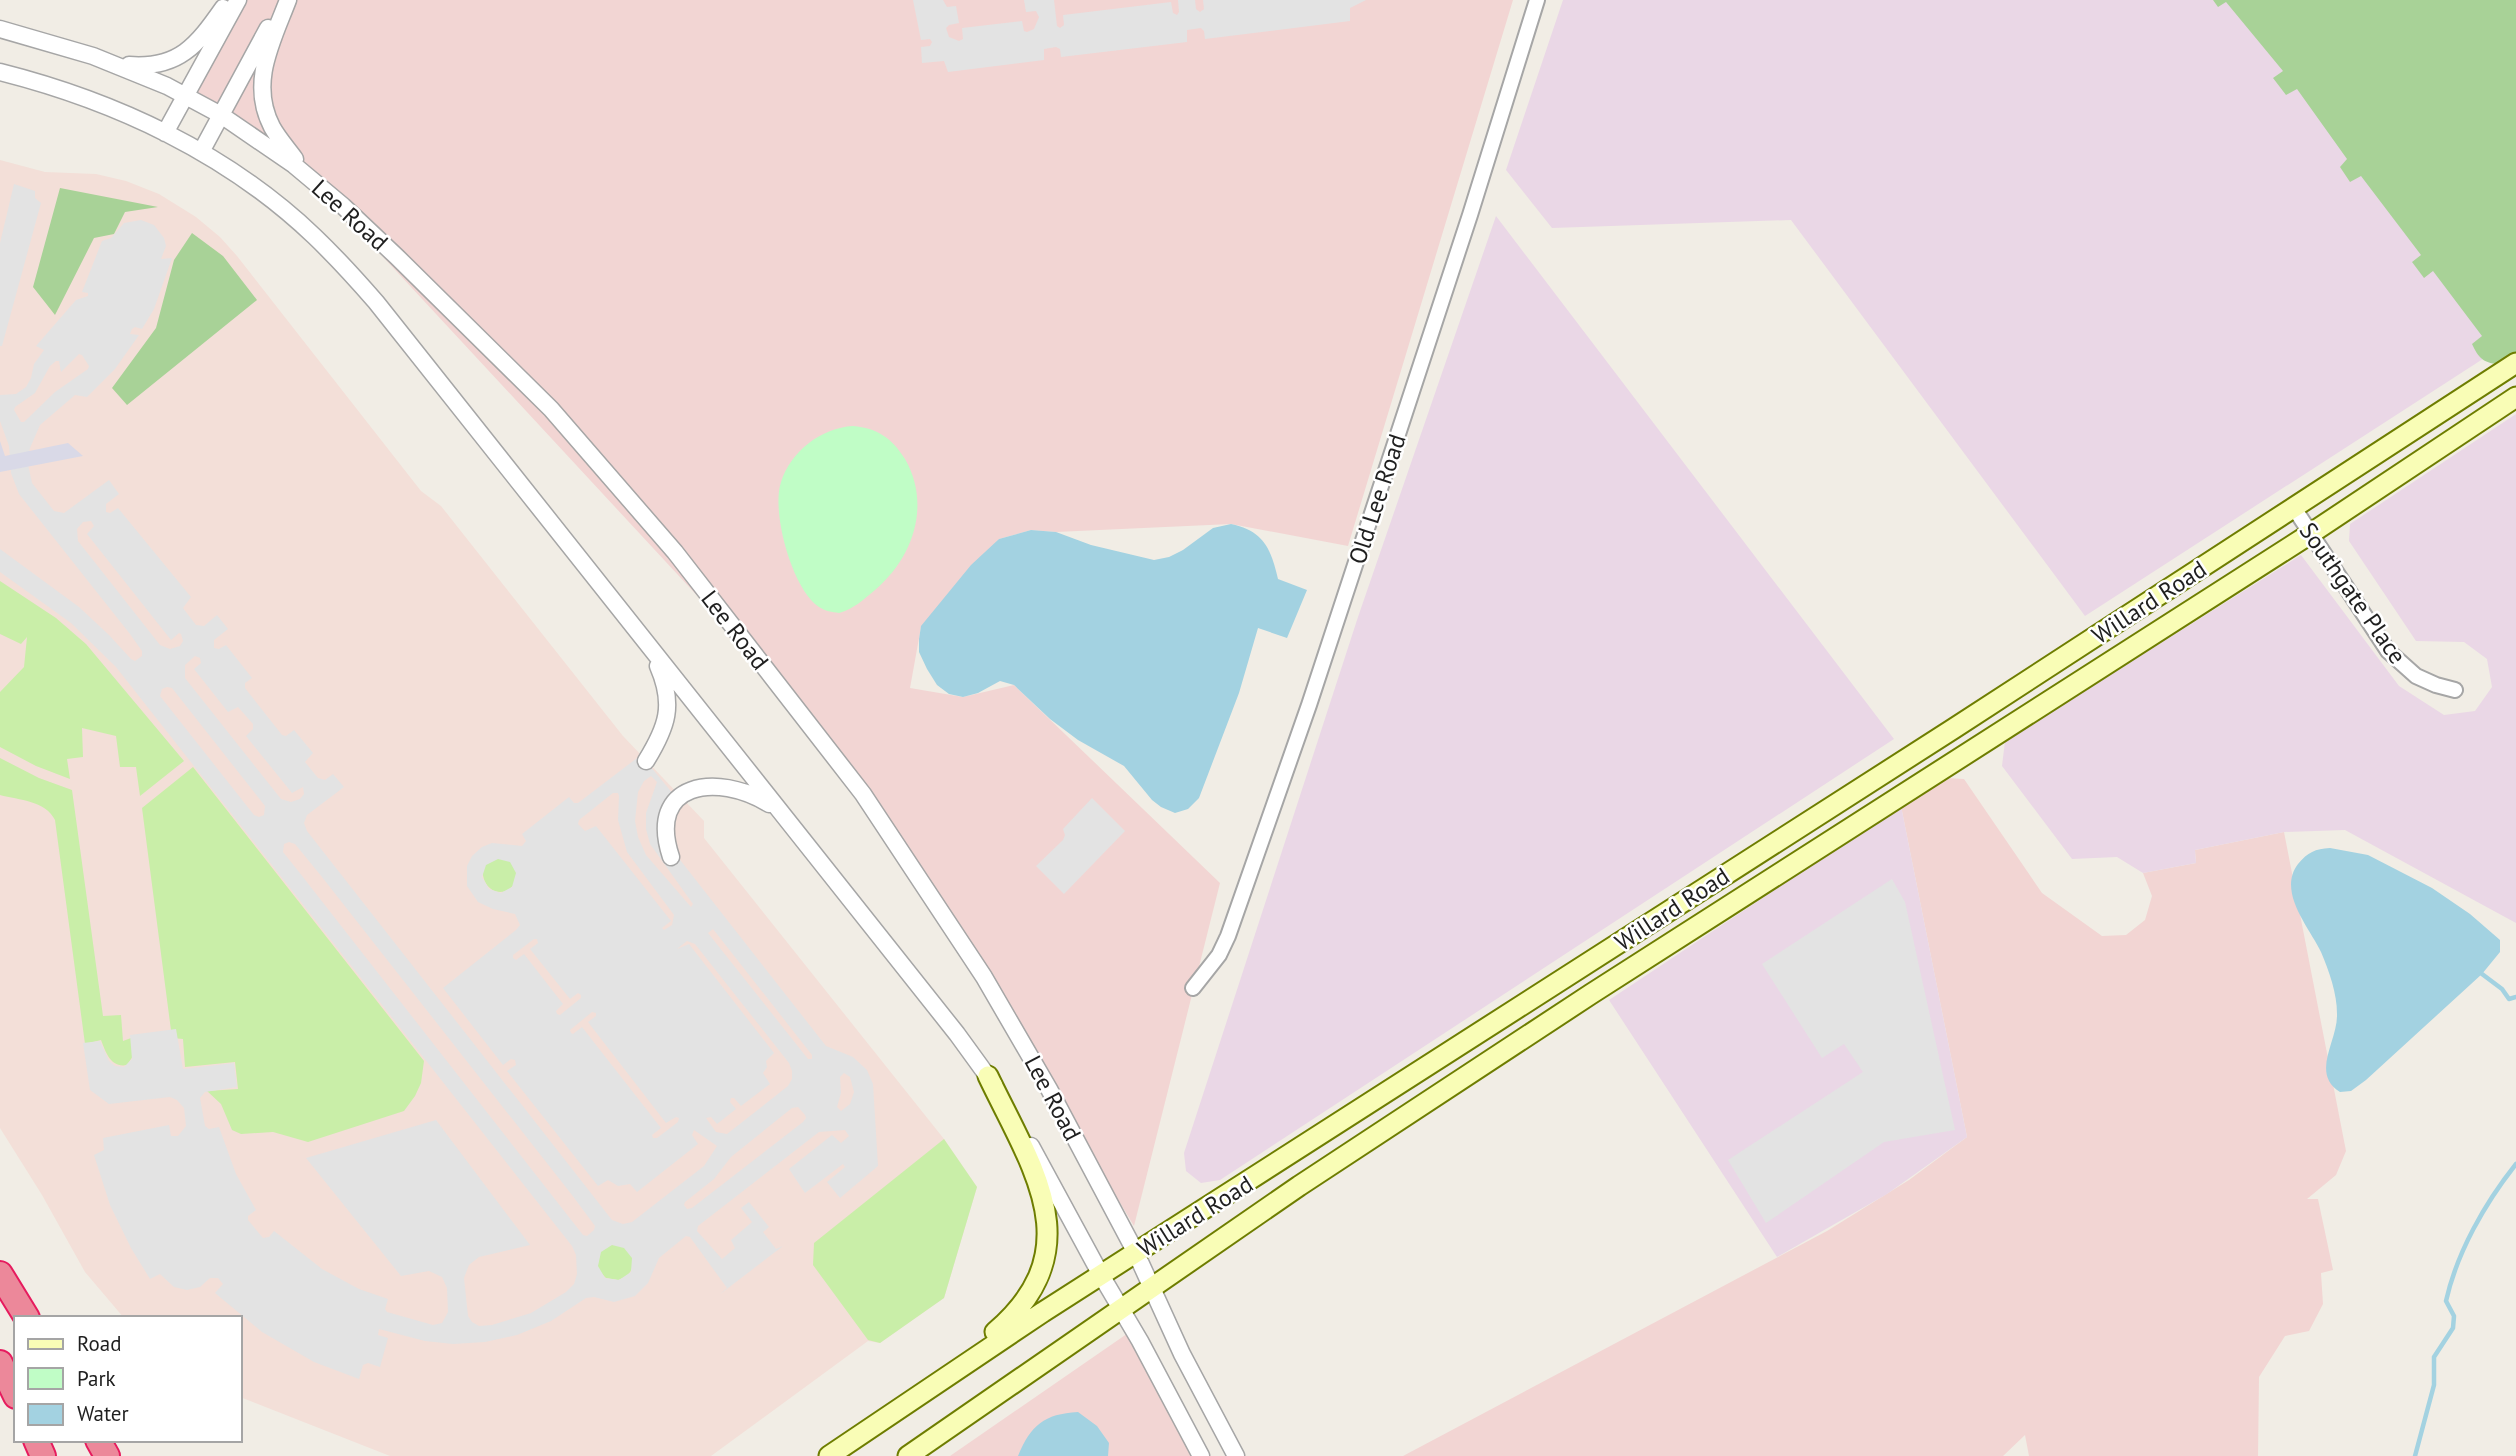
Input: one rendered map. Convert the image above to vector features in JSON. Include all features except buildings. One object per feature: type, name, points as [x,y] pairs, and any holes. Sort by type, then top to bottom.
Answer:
[{"type":"highway","points":[[0,1274],[26,1316]]},
{"type":"highway","points":[[0,1363],[14,1392]]},
{"type":"main road","name":"Willard Road","points":[[829,1456],[1101,1275],[2294,509],[2516,363]]},
{"type":"main road","name":"Willard Road","points":[[908,1456],[1299,1185],[2310,534],[2516,397]]},
{"type":"main road","points":[[932,1387],[1024,1305],[1038,1282],[1046,1257],[1047,1225],[1039,1187],[988,1076]]},
{"type":"street","points":[[114,64],[154,65],[180,57],[198,41],[228,0]]},
{"type":"street","points":[[165,133],[238,0]]},
{"type":"street","points":[[201,152],[286,0]]},
{"type":"street","points":[[286,0],[266,57],[261,86],[262,100],[272,129],[309,177]]},
{"type":"street","name":"Old Lee Road","points":[[1193,988],[1219,955],[1228,936],[1309,705],[1470,215],[1537,0]]},
{"type":"street","name":"Lee Road","points":[[0,29],[41,39],[114,64],[185,94],[251,133],[309,177],[388,248],[551,409],[675,552],[884,824],[984,977],[1049,1089],[1136,1253],[1199,1389],[1236,1456]]},
{"type":"street","name":"Lee Road","points":[[0,72],[84,97],[134,117],[201,152],[262,193],[312,234],[376,302],[988,1076],[1027,1139],[1201,1456]]},
{"type":"street","name":"Southgate Place","points":[[2294,509],[2388,652],[2416,676],[2455,690]]},
{"type":"street","points":[[646,761],[659,740],[668,712],[664,680],[648,645]]},
{"type":"street","points":[[671,858],[664,831],[668,811],[672,802],[692,789],[713,785],[738,789],[752,793],[778,809]]},
{"type":"shaded area","points":[[235,0],[1513,0],[1348,546],[1231,524],[1056,532],[1031,530],[999,539],[921,627],[910,688],[963,697],[1014,685],[1220,883],[1134,1226],[977,965],[768,672],[309,177],[185,94]]},
{"type":"shaded area","points":[[913,0],[943,0],[947,7],[956,6],[959,23],[946,28],[949,37],[959,41],[963,39],[962,28],[1022,21],[1024,31],[1034,29],[1039,17],[1036,11],[1026,12],[1024,0],[1054,0],[1057,26],[1060,28],[1064,25],[1063,15],[1171,2],[1173,13],[1177,15],[1178,0],[1195,0],[1196,9],[1200,12],[1204,9],[1203,0],[1366,0],[1350,8],[1350,21],[1205,39],[1201,28],[1187,30],[1187,42],[1061,57],[1060,49],[1056,47],[1044,49],[1044,60],[948,72],[944,61],[922,63],[921,47],[930,46],[932,42],[930,39],[921,40]]},
{"type":"shaded area","points":[[1563,0],[2249,0],[2506,344],[2085,616],[1791,220],[1552,228],[1506,170]]},
{"type":"shaded area","points":[[0,160],[45,172],[96,174],[126,181],[159,194],[196,217],[220,237],[421,491],[441,506],[623,736],[704,821],[704,838],[944,1139],[977,1187],[944,1298],[880,1343],[868,1341],[711,1456],[390,1456],[242,1398],[242,1316],[122,1316],[85,1272],[42,1195],[0,1128]]},
{"type":"shaded area","points":[[14,184],[35,191],[35,198],[41,203],[0,346],[0,243]]},
{"type":"shaded area","points":[[1496,216],[1894,739],[1220,1180],[1201,1183],[1186,1171],[1184,1153],[1358,617]]},
{"type":"shaded area","points":[[141,220],[154,225],[164,238],[166,246],[161,259],[172,258],[154,309],[142,329],[132,329],[130,334],[139,335],[115,369],[87,397],[75,395],[40,425],[27,460],[32,483],[54,511],[64,513],[109,480],[119,494],[106,504],[106,512],[110,513],[118,508],[191,597],[183,608],[196,625],[204,626],[217,615],[228,629],[214,640],[214,648],[219,649],[226,645],[252,678],[245,683],[245,688],[282,735],[286,736],[294,730],[313,753],[305,762],[318,778],[325,780],[333,774],[344,787],[307,815],[304,823],[307,831],[612,1220],[623,1224],[632,1222],[704,1166],[717,1146],[694,1130],[692,1135],[698,1144],[637,1192],[630,1184],[618,1186],[608,1180],[598,1186],[507,1071],[516,1065],[515,1060],[511,1059],[503,1065],[443,988],[520,925],[515,914],[478,902],[467,886],[467,866],[472,856],[482,847],[492,843],[522,846],[526,841],[522,834],[569,797],[574,803],[578,803],[641,755],[683,806],[676,813],[672,836],[677,856],[826,1046],[853,1057],[867,1070],[873,1084],[878,1166],[840,1198],[827,1182],[845,1167],[843,1164],[805,1193],[789,1169],[832,1135],[841,1143],[849,1136],[845,1130],[819,1132],[698,1226],[697,1231],[722,1259],[735,1248],[731,1240],[752,1222],[741,1208],[749,1202],[769,1227],[763,1232],[776,1249],[783,1246],[719,1295],[727,1288],[690,1237],[686,1236],[659,1258],[648,1283],[635,1296],[614,1302],[594,1297],[586,1298],[551,1321],[517,1335],[485,1342],[453,1344],[425,1341],[379,1329],[378,1335],[388,1338],[380,1367],[368,1363],[363,1365],[359,1379],[314,1362],[262,1332],[215,1293],[223,1284],[218,1278],[210,1278],[200,1287],[187,1290],[174,1287],[160,1274],[150,1279],[131,1248],[110,1205],[94,1155],[104,1150],[103,1138],[169,1125],[171,1136],[178,1136],[186,1126],[184,1108],[170,1097],[109,1104],[90,1090],[83,1043],[100,1041],[109,1061],[115,1066],[124,1067],[132,1059],[130,1035],[176,1029],[183,1069],[234,1063],[237,1087],[205,1092],[200,1098],[205,1126],[209,1129],[219,1127],[236,1174],[256,1210],[248,1216],[248,1220],[263,1238],[269,1237],[274,1231],[322,1269],[359,1289],[388,1299],[385,1309],[387,1312],[433,1325],[442,1323],[448,1312],[447,1288],[442,1277],[429,1271],[401,1276],[306,1158],[436,1120],[530,1245],[479,1257],[469,1265],[464,1278],[468,1316],[472,1322],[479,1326],[492,1325],[531,1313],[566,1292],[574,1284],[577,1274],[576,1255],[572,1246],[116,667],[71,623],[0,572],[0,549],[79,607],[131,659],[135,661],[142,656],[142,651],[130,634],[19,494],[11,473],[9,446],[0,421],[0,395],[16,394],[26,387],[34,364],[44,350],[36,346],[76,300],[88,296],[88,293],[82,292],[102,241],[111,238],[124,223]],"holes":[[[79,354],[89,366],[21,422],[15,407],[35,393],[50,366],[59,361],[61,372]],[[91,521],[94,526],[87,534],[171,640],[181,634],[183,641],[180,646],[170,649],[160,645],[78,541],[77,529],[83,522]],[[195,656],[200,658],[201,663],[194,669],[228,712],[238,707],[253,724],[253,729],[246,736],[292,793],[303,787],[304,794],[300,799],[291,802],[281,799],[185,678],[185,665]],[[172,688],[265,806],[264,815],[254,815],[160,696],[162,689]],[[651,776],[657,782],[646,813],[650,844],[693,904],[691,907],[646,855],[635,821],[638,792],[644,781]],[[613,793],[618,793],[618,820],[627,852],[674,915],[672,925],[664,930],[662,928],[671,921],[596,826],[585,831],[578,824],[579,820]],[[284,844],[295,844],[572,1195],[595,1226],[587,1236],[583,1235],[283,852]],[[498,859],[510,862],[516,873],[512,887],[501,893],[489,889],[482,877],[486,865]],[[713,929],[812,1055],[812,1059],[808,1059],[708,933]],[[537,939],[538,943],[530,949],[570,999],[578,993],[581,998],[560,1015],[557,1014],[556,1011],[563,1004],[524,954],[516,960],[513,955]],[[687,941],[695,944],[789,1063],[792,1071],[788,1086],[727,1134],[716,1132],[706,1118],[711,1117],[717,1124],[736,1109],[730,1102],[731,1098],[741,1106],[770,1084],[763,1073],[767,1067],[766,1061],[774,1053],[689,944],[677,949]],[[592,1012],[596,1013],[588,1022],[666,1123],[676,1117],[679,1118],[678,1122],[657,1138],[653,1138],[652,1135],[661,1128],[582,1027],[573,1034],[570,1030]],[[844,1073],[850,1077],[854,1092],[850,1104],[841,1111],[837,1107],[841,1093],[840,1077]],[[798,1107],[805,1115],[803,1122],[692,1208],[687,1209],[685,1202],[714,1179],[731,1157],[792,1108]],[[612,1245],[624,1248],[632,1258],[631,1272],[619,1280],[605,1278],[598,1266],[601,1252]]]},
{"type":"shaded area","points":[[2516,414],[2516,923],[2345,830],[2284,832],[2195,850],[2196,863],[2143,873],[2117,857],[2072,859],[2002,766],[2005,741],[2301,555],[2399,686],[2444,715],[2475,711],[2492,687],[2487,659],[2464,642],[2416,641],[2349,541],[2350,524]]},
{"type":"shaded area","points":[[0,441],[5,456],[68,443],[83,456],[0,472]]},
{"type":"shaded area","points":[[1946,778],[1964,779],[2042,893],[2102,936],[2126,935],[2145,920],[2152,896],[2143,873],[2196,863],[2195,850],[2284,832],[2346,1151],[2336,1175],[2307,1199],[2318,1199],[2333,1270],[2321,1273],[2323,1304],[2309,1331],[2285,1336],[2259,1377],[2258,1456],[2029,1456],[2025,1435],[2003,1456],[1403,1456],[1827,1231],[1909,1180],[1967,1137],[1901,806]]},
{"type":"shaded area","points":[[1092,798],[1125,831],[1064,894],[1036,866],[1063,840],[1063,829]]},
{"type":"shaded area","points":[[1901,806],[1967,1137],[1887,1194],[1777,1257],[1609,1000]]},
{"type":"shaded area","points":[[1892,879],[1905,902],[1955,1130],[1884,1142],[1766,1223],[1728,1160],[1863,1072],[1844,1044],[1822,1058],[1762,964]]},
{"type":"shaded area","points":[[1134,1329],[1199,1456],[950,1456]]},
{"type":"green space","points":[[2213,0],[2516,0],[2516,353],[2498,364],[2485,361],[2479,356],[2472,344],[2482,336],[2433,271],[2424,278],[2412,262],[2421,255],[2361,176],[2350,182],[2340,167],[2347,159],[2297,89],[2286,95],[2273,78],[2283,71],[2226,2],[2218,7]]},
{"type":"green space","points":[[60,188],[158,207],[125,212],[114,234],[94,238],[55,315],[33,287]]},
{"type":"green space","points":[[192,233],[223,256],[257,300],[127,405],[112,388],[156,328],[174,260]]},
{"type":"green space","points":[[853,426],[877,432],[900,452],[913,476],[917,512],[908,546],[889,577],[858,603],[839,613],[819,607],[800,584],[786,549],[779,512],[779,495],[786,471],[800,451],[819,436]]},
{"type":"green space","points":[[0,581],[56,618],[86,644],[184,761],[140,796],[136,767],[120,767],[116,736],[82,728],[83,757],[67,759],[70,779],[36,766],[0,747],[0,692],[24,667],[27,637],[21,644],[0,634]]},
{"type":"green space","points":[[0,758],[39,778],[72,790],[103,1016],[121,1015],[123,1041],[131,1038],[133,1056],[127,1065],[113,1062],[101,1040],[85,1044],[55,820],[39,805],[0,795]]},
{"type":"green space","points":[[193,767],[424,1061],[421,1083],[404,1111],[308,1142],[273,1132],[241,1134],[232,1130],[221,1104],[207,1091],[238,1089],[235,1062],[185,1067],[183,1039],[172,1038],[142,808]]},
{"type":"green space","points":[[495,855],[515,863],[517,880],[506,891],[494,890],[485,881],[483,865]]},
{"type":"green space","points":[[944,1139],[977,1187],[944,1298],[880,1343],[868,1340],[813,1265],[814,1243]]},
{"type":"green space","points":[[609,1241],[632,1250],[632,1269],[618,1280],[606,1278],[596,1268],[597,1252]]},
{"type":"water","points":[[1231,524],[1259,537],[1269,550],[1278,579],[1307,590],[1287,638],[1258,628],[1239,693],[1199,798],[1188,809],[1175,813],[1161,807],[1124,766],[1078,740],[1050,719],[1014,685],[1000,681],[978,693],[963,697],[949,694],[937,685],[919,652],[921,626],[971,565],[999,539],[1031,530],[1056,532],[1091,545],[1154,560],[1183,550],[1213,528]]},
{"type":"water","points":[[2330,848],[2368,855],[2432,888],[2470,914],[2500,940],[2500,952],[2482,974],[2366,1080],[2351,1091],[2340,1092],[2331,1084],[2326,1066],[2336,1024],[2334,990],[2321,952],[2297,909],[2291,886],[2292,875],[2302,860],[2312,852]]},
{"type":"water","points":[[1078,1412],[1097,1426],[1109,1443],[1108,1456],[1018,1456],[1028,1436],[1040,1423],[1056,1415]]},
{"type":"waterway","points":[[2482,974],[2502,989],[2509,999],[2516,997]]},
{"type":"waterway","points":[[2415,1456],[2434,1385],[2434,1357],[2453,1328],[2454,1316],[2446,1301],[2457,1264],[2494,1195],[2516,1164]]}]
